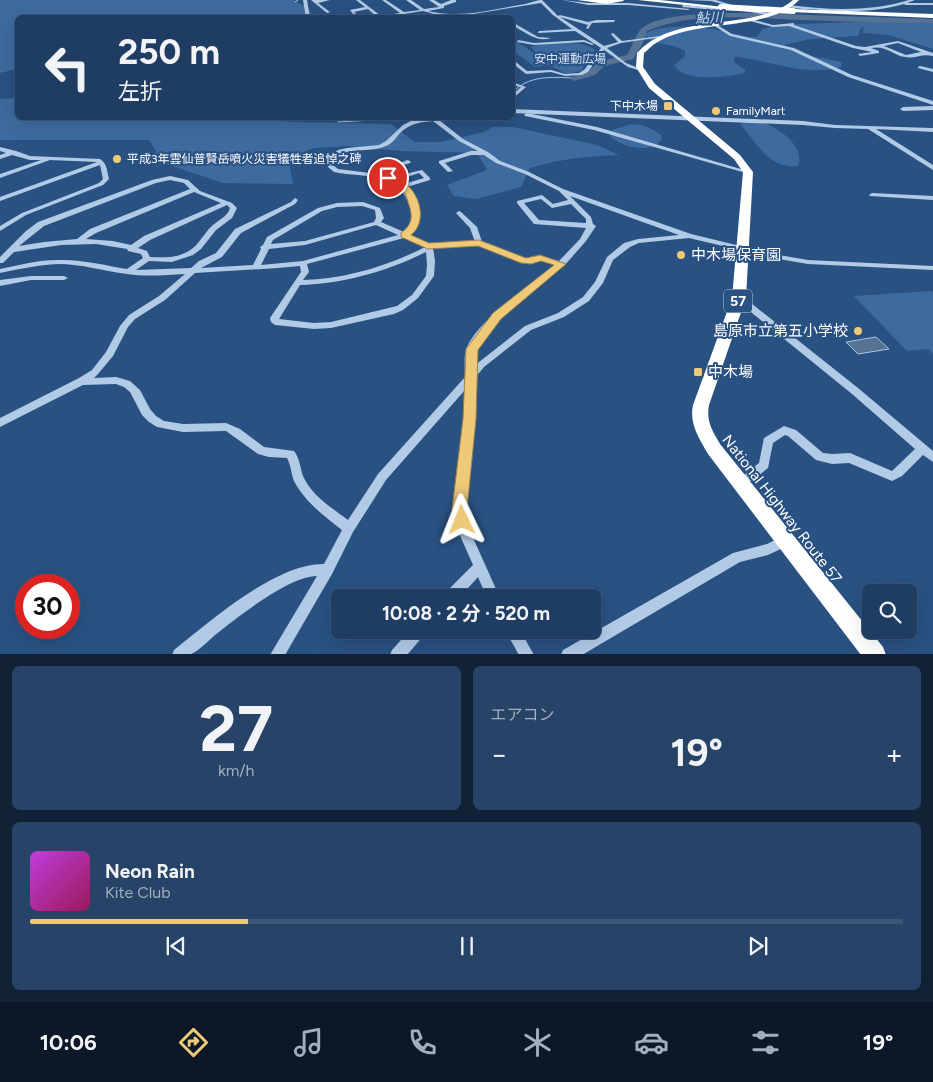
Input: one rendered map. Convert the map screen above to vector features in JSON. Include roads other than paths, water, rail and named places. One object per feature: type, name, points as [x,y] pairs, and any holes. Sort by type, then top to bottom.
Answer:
[{"type":"highway","points":[[580,0],[619,2]]},
{"type":"highway","points":[[641,0],[724,4],[794,11],[933,16]]},
{"type":"highway","points":[[748,172],[737,157],[652,86],[639,70],[640,54],[649,44],[660,38],[686,29],[758,17],[788,6],[796,0]]},
{"type":"highway","name":"National Highway Route 57","points":[[748,172],[739,298],[701,404],[699,416],[707,438],[738,482],[875,654]]},
{"type":"street","points":[[305,0],[308,15]]},
{"type":"street","points":[[314,1],[328,0]]},
{"type":"street","points":[[358,0],[378,15]]},
{"type":"street","points":[[384,0],[403,13]]},
{"type":"street","points":[[408,0],[434,14],[482,11],[541,1],[557,16],[584,36],[630,68],[639,70]]},
{"type":"street","points":[[392,15],[443,7],[431,0]]},
{"type":"street","points":[[440,6],[455,1],[453,0]]},
{"type":"street","points":[[564,0],[594,4],[619,2],[665,3],[688,9]]},
{"type":"street","points":[[689,0],[711,0],[735,7],[774,26],[799,23]]},
{"type":"street","points":[[900,5],[913,0],[933,4]]},
{"type":"street","points":[[314,1],[328,12]]},
{"type":"street","points":[[619,2],[720,10],[735,7]]},
{"type":"street","points":[[788,6],[852,9],[933,4]]},
{"type":"street","points":[[474,7],[482,11]]},
{"type":"street","points":[[356,15],[350,10],[369,8]]},
{"type":"street","points":[[557,16],[588,26],[596,21],[614,21]]},
{"type":"street","points":[[714,24],[720,30],[736,37],[763,41],[792,49],[850,76],[933,103]]},
{"type":"street","points":[[788,24],[855,47],[877,52],[860,55]]},
{"type":"street","points":[[515,25],[540,38],[584,36]]},
{"type":"street","points":[[531,33],[576,30]]},
{"type":"street","points":[[613,34],[621,42]]},
{"type":"street","points":[[515,63],[526,73],[554,71],[563,75],[571,75],[586,70],[602,48],[621,42],[660,38]]},
{"type":"street","points":[[518,41],[534,44],[585,41],[602,48]]},
{"type":"street","points":[[866,48],[898,42],[933,55]]},
{"type":"street","points":[[878,45],[906,56],[927,53]]},
{"type":"street","points":[[933,64],[920,67],[933,72]]},
{"type":"street","points":[[515,84],[524,87],[515,94]]},
{"type":"street","points":[[903,109],[933,108]]},
{"type":"street","points":[[515,111],[538,114],[803,123],[834,128],[902,127],[931,131]]},
{"type":"street","points":[[538,114],[595,128],[748,172]]},
{"type":"street","points":[[0,271],[34,264],[59,262],[86,264],[128,272],[192,271],[303,263],[405,235],[414,228],[417,215],[411,196],[404,186],[393,179],[369,174],[336,171],[331,168],[330,160],[336,154],[343,151],[385,145],[406,125],[425,120]]},
{"type":"street","points":[[436,120],[461,140],[498,162],[527,173],[561,190],[689,236],[808,262],[933,268]]},
{"type":"street","points":[[870,128],[933,168]]},
{"type":"street","points":[[0,149],[30,158],[92,159],[102,162]]},
{"type":"street","points":[[0,157],[14,152]]},
{"type":"street","points":[[450,171],[441,162],[472,153],[486,154]]},
{"type":"street","points":[[0,176],[53,158]]},
{"type":"street","points":[[0,199],[102,162]]},
{"type":"street","points":[[0,229],[24,214],[101,184],[106,179],[102,162]]},
{"type":"street","points":[[369,174],[408,162]]},
{"type":"street","points":[[393,179],[420,171],[428,179],[404,186]]},
{"type":"street","points":[[0,261],[41,224],[148,182],[165,179],[179,179],[189,182],[195,189],[206,196],[234,208],[233,214],[214,228],[194,251],[172,260],[147,259],[128,272]]},
{"type":"street","points":[[79,242],[93,231],[195,189]]},
{"type":"street","points":[[561,190],[570,202],[589,218],[592,226]]},
{"type":"street","points":[[872,194],[933,198]]},
{"type":"street","points":[[570,202],[552,206],[542,197],[519,202],[537,222],[592,226]]},
{"type":"street","points":[[0,422],[82,381],[103,363],[124,326],[132,317],[162,298],[202,263],[219,255],[234,234],[293,203],[295,200]]},
{"type":"street","points":[[131,249],[147,238],[226,203]]},
{"type":"street","points":[[256,267],[264,246],[274,236],[320,209],[331,206],[364,204],[374,206],[380,214],[377,223]]},
{"type":"street","points":[[459,213],[470,223],[479,243]]},
{"type":"street","points":[[264,246],[305,243],[377,223],[429,247]]},
{"type":"street","points":[[490,589],[464,531],[460,509],[469,419],[472,349],[497,316],[561,264],[592,226]]},
{"type":"street","points":[[277,654],[328,570],[349,528],[382,478],[481,365],[528,328],[560,315],[586,299],[599,283],[610,259],[627,245],[638,241],[689,236]]},
{"type":"street","points":[[10,250],[48,243],[104,243],[131,249],[144,254],[147,259]]},
{"type":"street","points":[[298,283],[324,282],[400,261],[429,247],[479,243],[525,261],[540,258],[561,264]]},
{"type":"street","points":[[303,263],[305,272],[274,318],[275,322],[314,326],[331,325],[394,311],[407,305],[430,276],[429,247]]},
{"type":"street","points":[[0,283],[36,277],[64,278]]},
{"type":"street","points":[[739,298],[855,391],[933,457]]},
{"type":"street","points":[[82,381],[106,380],[128,384],[134,390],[148,416],[165,427],[226,427],[235,430],[256,448],[265,452],[290,454],[294,458],[297,475],[308,494],[349,528]]},
{"type":"street","points":[[738,482],[749,477],[764,465],[768,441],[784,430],[792,433],[820,457],[832,459],[850,458],[892,476],[898,473],[922,449]]},
{"type":"street","points":[[568,654],[737,557],[768,549],[786,541]]},
{"type":"street","points":[[458,589],[480,566]]},
{"type":"street","points":[[179,654],[230,615],[281,582],[319,567],[328,570]]},
{"type":"street","points":[[397,654],[411,639]]},
{"type":"street","points":[[518,639],[527,654]]},
{"type":"waterway","name":"鮎川","points":[[574,78],[592,73],[601,64],[630,57],[638,45],[644,30],[660,23],[679,19],[725,15],[933,21]]},
{"type":"waterway","name":"鮎川","points":[[515,90],[525,83],[540,78],[574,78]]},
{"type":"waterway","name":"鮎川","points":[[338,122],[374,120]]},
{"type":"place","name":"下中木場","points":[[668,106]]},
{"type":"place","name":"FamilyMart","points":[[716,111]]},
{"type":"place","name":"平成3年雲仙普賢岳噴火災害犠牲者追悼之碑","points":[[117,159]]},
{"type":"place","name":"中木場保育園","points":[[681,255]]},
{"type":"place","name":"島原市立第五小学校","points":[[858,331]]},
{"type":"place","name":"中木場","points":[[698,372]]},
{"type":"park label","name":"安中運動広場","points":[[570,59]]}]
